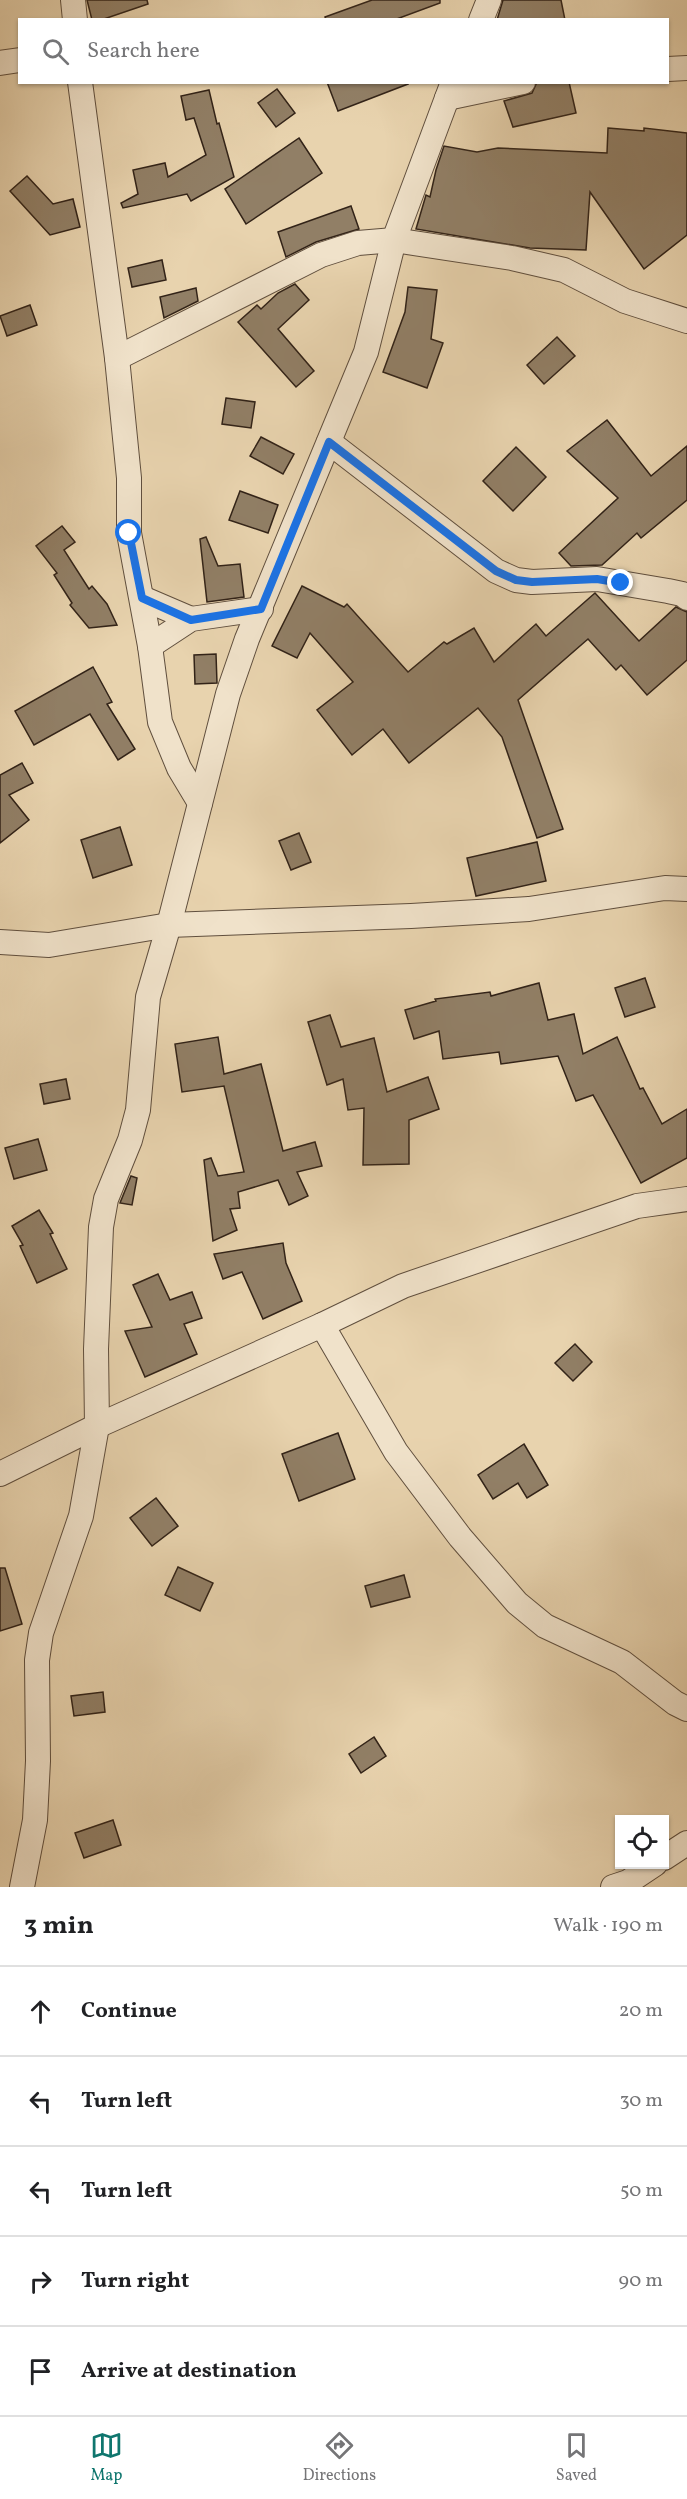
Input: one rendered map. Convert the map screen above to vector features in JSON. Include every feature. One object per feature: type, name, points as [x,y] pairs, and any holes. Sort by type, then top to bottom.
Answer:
[{"type":"street","points":[[73,0],[75,18]]},
{"type":"street","points":[[482,18],[489,0]]},
{"type":"street","points":[[0,63],[18,60]]},
{"type":"street","points":[[669,69],[687,68]]},
{"type":"street","points":[[80,84],[117,358],[129,478],[129,533],[150,646],[160,722],[179,768],[200,803]]},
{"type":"street","points":[[24,1885],[35,1820],[38,1761],[37,1660],[41,1633],[81,1516],[97,1426],[96,1349],[100,1227],[106,1199],[138,1110],[148,997],[169,925],[228,694],[366,352],[394,240],[450,90],[505,84]]},
{"type":"street","points":[[117,358],[321,255],[358,243],[394,240],[512,258],[564,270],[625,301],[687,321]]},
{"type":"street","points":[[329,442],[496,571],[516,580],[532,582],[597,579],[685,603]]},
{"type":"street","points":[[142,598],[191,620]]},
{"type":"street","points":[[150,646],[191,620],[261,609]]},
{"type":"street","points":[[0,942],[48,945],[169,925],[529,909],[664,888],[687,889]]},
{"type":"street","points":[[0,1474],[97,1426],[403,1286],[637,1206],[687,1199]]},
{"type":"street","points":[[322,1325],[396,1452],[460,1536],[517,1603],[545,1626],[622,1662],[675,1703],[687,1709]]},
{"type":"street","points":[[669,1855],[687,1843]]},
{"type":"street","points":[[614,1887],[628,1882],[648,1869]]},
{"type":"building","points":[[87,0],[147,0],[148,4],[107,18],[92,18]]},
{"type":"building","points":[[372,0],[440,0],[440,3],[399,18],[325,17]]},
{"type":"building","points":[[503,0],[561,0],[565,18],[498,18]]},
{"type":"building","points":[[328,84],[408,84],[338,111]]},
{"type":"building","points":[[536,84],[569,84],[576,113],[513,127],[504,101],[532,93]]},
{"type":"building","points":[[277,89],[295,113],[276,127],[258,103]]},
{"type":"building","points":[[209,90],[234,177],[191,201],[187,194],[123,208],[121,203],[138,194],[133,170],[165,163],[168,177],[206,155],[194,118],[186,120],[181,96]]},
{"type":"building","points":[[608,128],[644,131],[644,128],[687,133],[687,235],[644,269],[590,192],[586,250],[530,248],[416,229],[426,195],[430,197],[444,146],[477,152],[498,148],[607,153]]},
{"type":"building","points":[[299,138],[322,173],[246,224],[225,189]]},
{"type":"building","points":[[27,176],[53,204],[73,199],[80,227],[50,235],[10,191]]},
{"type":"building","points":[[351,206],[359,229],[316,242],[286,257],[278,232]]},
{"type":"building","points":[[162,260],[166,280],[132,287],[128,268]]},
{"type":"building","points":[[295,284],[309,300],[278,329],[314,371],[296,387],[238,322],[257,305],[261,309],[278,293]]},
{"type":"building","points":[[408,287],[437,290],[431,339],[443,343],[427,388],[383,372],[405,312]]},
{"type":"building","points":[[196,288],[198,301],[164,318],[160,297]]},
{"type":"building","points":[[30,305],[37,325],[7,336],[0,316]]},
{"type":"building","points":[[557,337],[575,356],[544,384],[527,365]]},
{"type":"building","points":[[226,398],[255,402],[251,428],[222,424]]},
{"type":"building","points":[[607,420],[651,476],[687,446],[687,500],[641,538],[637,533],[602,565],[571,566],[559,553],[618,498],[567,451]]},
{"type":"building","points":[[261,437],[294,454],[283,474],[250,456]]},
{"type":"building","points":[[516,447],[546,477],[513,511],[483,481]]},
{"type":"building","points":[[240,491],[278,505],[268,533],[229,520]]},
{"type":"building","points":[[62,526],[75,542],[64,550],[89,589],[92,586],[107,604],[117,625],[89,628],[70,605],[72,603],[54,575],[57,573],[36,546]]},
{"type":"building","points":[[206,537],[218,566],[240,564],[244,597],[207,602],[200,539]]},
{"type":"building","points":[[302,586],[344,607],[347,604],[408,672],[444,642],[447,644],[474,628],[494,662],[536,624],[546,636],[595,593],[639,641],[676,607],[687,612],[687,660],[647,695],[621,665],[616,670],[588,639],[518,700],[563,829],[537,838],[502,737],[478,708],[409,763],[383,729],[352,755],[317,710],[353,682],[310,633],[297,658],[272,646]]},
{"type":"building","points":[[216,654],[217,683],[195,684],[194,655]]},
{"type":"building","points":[[93,667],[112,702],[107,704],[135,749],[118,760],[90,714],[34,745],[15,711]]},
{"type":"building","points":[[22,763],[33,783],[9,795],[29,820],[0,843],[0,775]]},
{"type":"building","points":[[120,827],[132,865],[93,878],[81,840]]},
{"type":"building","points":[[299,833],[311,862],[291,870],[279,841]]},
{"type":"building","points":[[537,842],[546,881],[476,896],[467,858]]},
{"type":"building","points":[[645,978],[655,1007],[625,1017],[615,988]]},
{"type":"building","points":[[539,983],[548,1020],[574,1014],[583,1054],[617,1037],[640,1089],[643,1088],[662,1124],[687,1109],[687,1158],[641,1183],[593,1095],[576,1101],[558,1056],[501,1064],[499,1052],[443,1059],[439,1031],[414,1039],[405,1010],[436,1001],[435,999],[490,992],[491,996]]},
{"type":"building","points":[[330,1015],[341,1047],[374,1038],[387,1092],[428,1077],[439,1109],[409,1120],[409,1164],[363,1165],[364,1108],[348,1110],[343,1079],[327,1085],[308,1022]]},
{"type":"building","points":[[218,1037],[224,1074],[261,1064],[283,1151],[315,1142],[322,1166],[297,1172],[308,1196],[289,1205],[278,1180],[238,1192],[240,1208],[230,1209],[237,1230],[213,1241],[204,1160],[211,1158],[218,1176],[244,1172],[224,1086],[182,1092],[175,1044]]},
{"type":"building","points":[[66,1079],[70,1099],[44,1104],[40,1084]]},
{"type":"building","points":[[38,1139],[47,1170],[14,1179],[5,1148]]},
{"type":"building","points":[[131,1176],[137,1178],[132,1205],[120,1203]]},
{"type":"building","points":[[39,1210],[53,1233],[50,1234],[67,1269],[37,1283],[20,1246],[23,1245],[12,1226]]},
{"type":"building","points":[[283,1243],[286,1263],[302,1301],[263,1319],[242,1272],[223,1279],[214,1254]]},
{"type":"building","points":[[158,1274],[170,1300],[192,1292],[202,1318],[184,1324],[197,1354],[145,1377],[125,1331],[152,1327],[133,1285]]},
{"type":"building","points":[[575,1344],[592,1362],[573,1381],[555,1363]]},
{"type":"building","points":[[338,1433],[355,1479],[299,1501],[282,1454]]},
{"type":"building","points":[[524,1444],[548,1485],[527,1498],[518,1483],[493,1499],[478,1475]]},
{"type":"building","points":[[156,1498],[178,1526],[152,1546],[130,1518]]},
{"type":"building","points":[[178,1567],[213,1583],[200,1611],[165,1595]]},
{"type":"building","points":[[0,1568],[5,1568],[22,1624],[0,1631]]},
{"type":"building","points":[[404,1575],[410,1597],[371,1607],[365,1586]]},
{"type":"building","points":[[103,1692],[105,1712],[74,1716],[71,1696]]},
{"type":"building","points":[[374,1737],[386,1756],[361,1773],[349,1754]]},
{"type":"building","points":[[113,1820],[121,1845],[84,1858],[75,1833]]},
{"type":"route","points":[[129,533],[142,598],[191,620],[261,609],[329,442],[496,571],[516,580],[532,582],[597,579],[621,583]]}]
